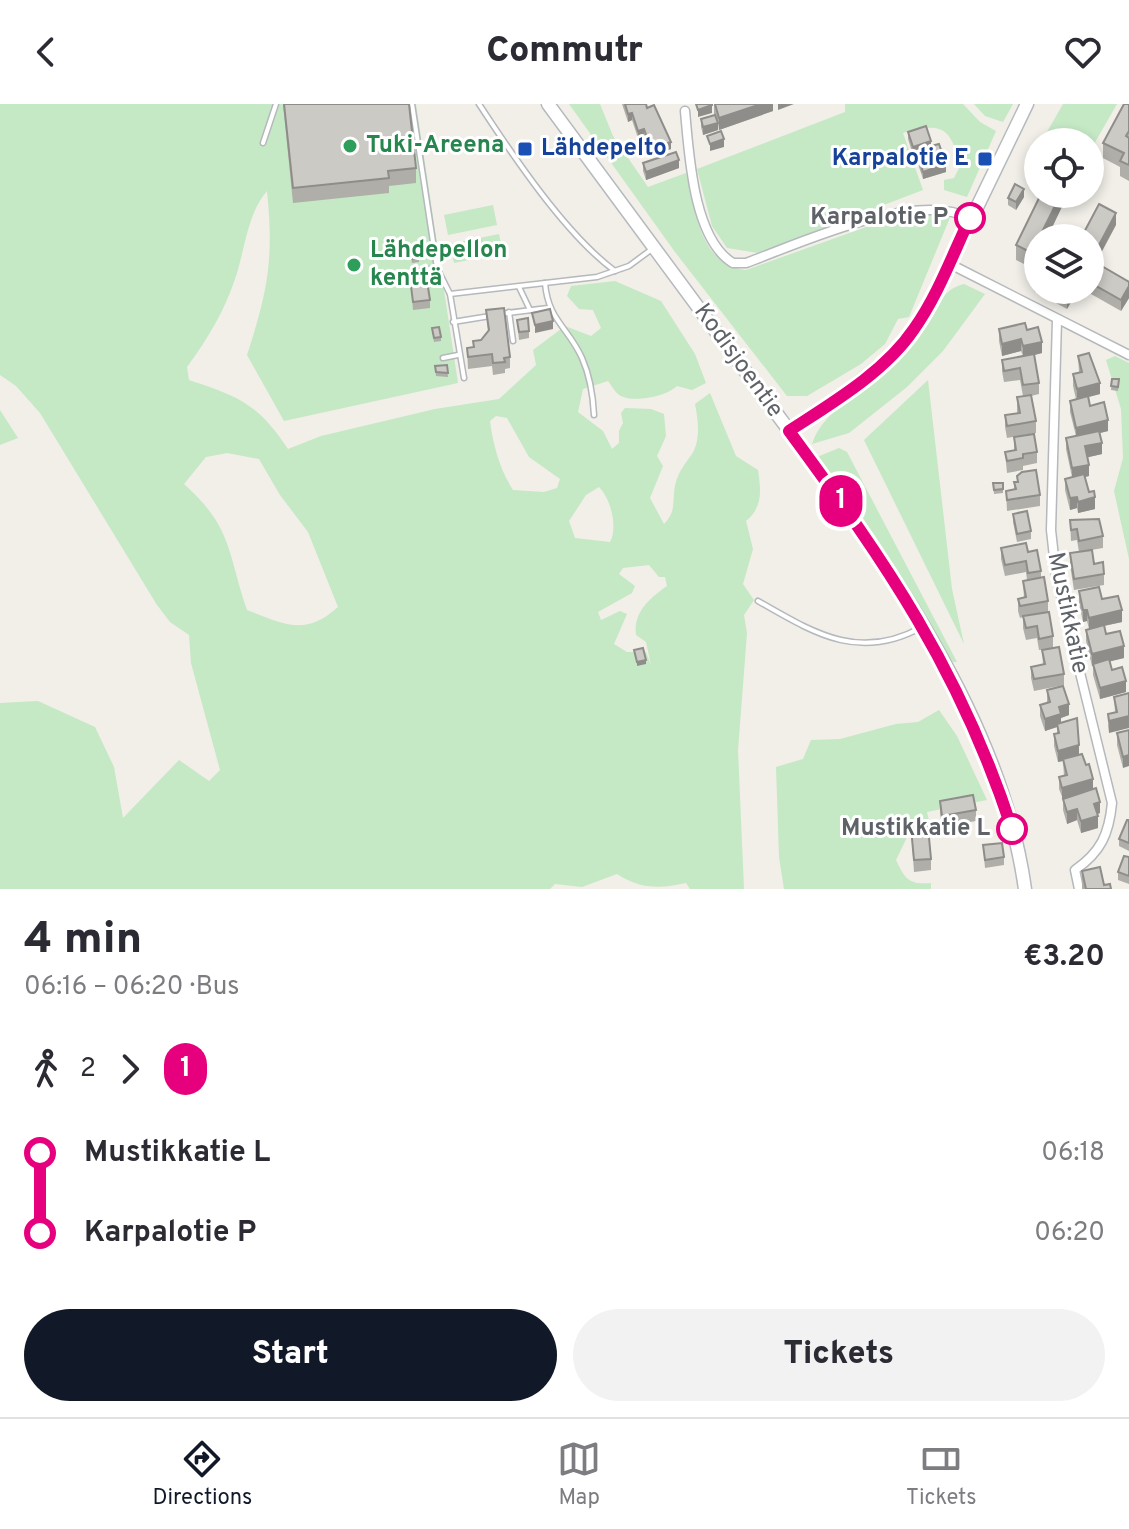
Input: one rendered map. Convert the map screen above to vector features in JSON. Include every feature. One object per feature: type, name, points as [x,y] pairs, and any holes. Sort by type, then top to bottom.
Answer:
[{"type":"street","name":"Kodisjoentie","points":[[548,104],[862,529],[924,626],[960,695],[995,780],[1012,829],[1025,889]]},
{"type":"street","points":[[789,431],[841,397],[897,351],[925,312],[1027,104]]},
{"type":"street","points":[[684,108],[690,165],[699,205],[716,247],[733,263],[746,263],[903,210],[955,211],[970,218]]},
{"type":"street","points":[[950,264],[1129,355]]},
{"type":"street","name":"Mustikkatie","points":[[1057,320],[1051,515],[1056,575],[1112,803],[1110,826],[1102,845],[1075,870],[1079,889]]},
{"type":"lane","points":[[263,143],[276,104]]},
{"type":"lane","points":[[412,104],[437,268],[450,294],[464,378]]},
{"type":"lane","points":[[479,104],[504,142],[594,256],[615,271]]},
{"type":"lane","points":[[450,294],[615,271],[629,266],[654,247]]},
{"type":"lane","points":[[419,271],[437,268]]},
{"type":"lane","points":[[545,283],[548,308],[581,356],[592,389],[594,415]]},
{"type":"lane","points":[[519,286],[530,310]]},
{"type":"lane","points":[[453,322],[548,308]]},
{"type":"lane","points":[[509,312],[513,341]]},
{"type":"lane","points":[[443,358],[458,355]]},
{"type":"lane","points":[[758,601],[807,629],[854,644],[896,642],[924,626]]},
{"type":"green space","points":[[0,104],[416,104],[458,383],[284,421],[247,355],[268,274],[270,236],[267,191],[255,210],[226,303],[187,367],[189,380],[246,404],[267,422],[288,449],[321,436],[435,409],[499,399],[536,365],[533,350],[565,326],[591,336],[601,328],[593,310],[579,309],[567,296],[571,286],[615,281],[661,301],[695,354],[706,383],[692,390],[677,386],[659,395],[634,399],[619,395],[608,381],[583,389],[578,412],[603,431],[612,449],[619,443],[623,423],[621,413],[625,408],[651,409],[664,414],[666,436],[657,456],[663,466],[650,498],[664,524],[673,509],[677,478],[697,442],[695,404],[710,393],[736,456],[758,470],[758,504],[746,521],[753,549],[743,584],[754,600],[744,615],[747,633],[738,750],[744,889],[690,889],[686,883],[650,886],[634,883],[617,874],[582,887],[555,884],[550,889],[0,889],[0,703],[38,701],[95,727],[114,767],[123,818],[179,760],[209,781],[220,770],[191,663],[189,635],[170,622],[157,605],[40,413],[16,386],[0,375]],"holes":[[[496,416],[507,418],[529,457],[560,479],[557,488],[544,492],[513,490],[498,457],[490,421]],[[227,453],[259,459],[280,495],[308,532],[338,607],[315,622],[304,625],[283,623],[247,610],[220,528],[212,514],[184,484],[206,457]],[[599,487],[607,499],[613,522],[610,542],[575,538],[569,521],[586,495]],[[649,565],[659,577],[665,577],[667,586],[644,606],[637,619],[636,635],[646,642],[651,665],[646,652],[627,652],[614,644],[627,614],[620,611],[601,620],[598,612],[632,593],[635,586],[619,574],[623,568]]]},
{"type":"green space","points":[[569,104],[600,104],[613,136],[648,187],[686,173],[702,234],[718,258],[730,266],[746,270],[908,212],[951,215],[909,317],[898,319],[885,344],[861,364],[807,396],[787,396],[675,252]]},
{"type":"green space","points":[[845,104],[963,104],[980,122],[996,131],[967,197],[944,190],[944,180],[954,178],[960,166],[948,135],[935,128],[916,130],[903,133],[923,190],[758,253],[727,248],[712,226],[697,169],[845,112]]},
{"type":"green space","points":[[974,104],[1013,104],[1003,122],[985,116]]},
{"type":"green space","points":[[1063,104],[1117,104],[1103,128],[1049,128]]},
{"type":"green space","points":[[493,205],[497,225],[448,235],[444,215]]},
{"type":"green space","points":[[499,234],[503,253],[454,263],[450,244]]},
{"type":"green space","points":[[964,284],[985,294],[943,351],[907,387],[849,433],[812,444],[827,419],[896,362],[930,321],[944,296]]},
{"type":"green space","points":[[1115,356],[1129,363],[1129,559],[1114,491],[1123,458],[1121,409],[1106,360]]},
{"type":"green space","points":[[928,380],[952,589],[964,644],[864,440]]},
{"type":"green space","points":[[0,410],[18,438],[0,445]]},
{"type":"green space","points":[[839,448],[847,452],[957,662],[953,662],[873,533],[817,457]]},
{"type":"green space","points":[[939,710],[957,736],[987,800],[927,812],[932,834],[909,833],[896,860],[909,879],[931,883],[931,889],[784,889],[779,857],[776,767],[803,759],[811,740],[840,739],[896,724],[918,722]]},
{"type":"building","name":"Tuki-Areena","points":[[284,104],[409,104],[416,168],[388,171],[389,178],[293,188]]},
{"type":"building","points":[[625,104],[646,104],[647,108],[654,105],[671,142],[651,148],[644,129],[638,131],[632,113],[628,114]]},
{"type":"building","points":[[696,104],[712,104],[712,105],[698,110]]},
{"type":"building","points":[[715,104],[761,104],[719,118]]},
{"type":"building","points":[[1124,104],[1129,104],[1129,131],[1126,136],[1129,138],[1129,165],[1120,161],[1124,153],[1104,141]]},
{"type":"building","points":[[715,115],[718,123],[703,127],[701,119]]},
{"type":"building","points":[[926,126],[931,141],[913,147],[908,132]]},
{"type":"building","points":[[721,131],[724,139],[710,144],[707,136]]},
{"type":"building","points":[[939,144],[946,164],[923,172],[918,156],[933,151],[931,146]]},
{"type":"building","points":[[676,152],[679,160],[646,172],[643,163]]},
{"type":"building","points":[[1015,184],[1024,189],[1016,202],[1008,198]]},
{"type":"building","points":[[1104,207],[1116,213],[1104,236],[1104,224],[1088,224],[1097,208]]},
{"type":"building","points":[[1034,208],[1054,208],[1046,224],[1026,224]]},
{"type":"building","points":[[1024,229],[1024,249],[1016,245]]},
{"type":"building","points":[[417,248],[419,258],[412,259],[410,249]]},
{"type":"building","points":[[1104,267],[1129,282],[1121,300],[1104,290]]},
{"type":"building","points":[[425,268],[430,300],[413,302],[411,286],[421,284],[419,269]]},
{"type":"building","points":[[504,308],[510,357],[504,358],[505,362],[493,363],[492,354],[468,357],[467,348],[474,347],[473,341],[481,340],[489,330],[486,310]]},
{"type":"building","points":[[550,309],[553,321],[535,325],[532,313]]},
{"type":"building","points":[[528,318],[529,331],[519,332],[517,320]]},
{"type":"building","points":[[1025,323],[1027,330],[1038,327],[1042,342],[1023,346],[1021,339],[1002,344],[999,329]]},
{"type":"building","points":[[439,327],[441,337],[434,338],[432,328]]},
{"type":"building","points":[[1089,353],[1100,383],[1077,389],[1073,374],[1082,372],[1078,356]]},
{"type":"building","points":[[1034,354],[1039,383],[1023,385],[1020,368],[1004,371],[1002,360]]},
{"type":"building","points":[[447,365],[448,373],[436,372],[435,366]]},
{"type":"building","points":[[1112,379],[1119,379],[1118,387],[1111,386]]},
{"type":"building","points":[[1031,395],[1036,421],[1007,426],[1005,415],[1020,413],[1017,397]]},
{"type":"building","points":[[1088,396],[1090,406],[1104,402],[1108,420],[1076,428],[1070,401]]},
{"type":"building","points":[[1099,431],[1102,443],[1085,446],[1089,465],[1072,468],[1066,438]]},
{"type":"building","points":[[1034,434],[1037,452],[1007,461],[1005,452],[1016,450],[1014,437]]},
{"type":"building","points":[[1036,470],[1040,495],[1007,500],[1006,491],[1016,489],[1014,482],[1018,482],[1017,476]]},
{"type":"building","points":[[1084,474],[1089,492],[1094,491],[1095,497],[1078,502],[1077,497],[1070,498],[1065,479]]},
{"type":"building","points":[[993,483],[1003,483],[1003,489],[994,490]]},
{"type":"building","points":[[1027,511],[1031,531],[1017,534],[1013,514]]},
{"type":"building","points":[[1099,519],[1103,536],[1079,541],[1077,529],[1071,530],[1070,520]]},
{"type":"building","points":[[1026,543],[1028,552],[1037,550],[1041,571],[1028,573],[1026,561],[1005,565],[1001,548]]},
{"type":"building","points":[[1092,550],[1094,564],[1103,562],[1104,574],[1074,579],[1070,553]]},
{"type":"building","points":[[1044,577],[1048,601],[1020,606],[1018,599],[1026,597],[1023,581]]},
{"type":"building","points":[[1099,587],[1102,599],[1118,596],[1122,610],[1089,618],[1087,610],[1083,610],[1079,591]]},
{"type":"building","points":[[1049,612],[1053,636],[1039,639],[1037,626],[1026,628],[1023,616]]},
{"type":"building","points":[[1104,625],[1106,634],[1120,631],[1124,646],[1092,654],[1086,630]]},
{"type":"building","points":[[1059,647],[1064,674],[1034,679],[1031,667],[1045,664],[1042,650]]},
{"type":"building","points":[[643,648],[646,660],[637,662],[634,650]]},
{"type":"building","points":[[1109,659],[1112,670],[1122,667],[1126,681],[1100,688],[1093,664]]},
{"type":"building","points":[[1063,686],[1069,704],[1059,707],[1061,714],[1045,719],[1040,705],[1050,702],[1047,690]]},
{"type":"building","points":[[1129,693],[1129,716],[1109,721],[1108,714],[1117,712],[1114,697]]},
{"type":"building","points":[[1077,718],[1079,745],[1058,751],[1054,734],[1059,733],[1057,724]]},
{"type":"building","points":[[1129,730],[1129,755],[1123,757],[1117,733]]},
{"type":"building","points":[[1082,754],[1093,779],[1062,788],[1059,777],[1067,775],[1063,759]]},
{"type":"building","points":[[1096,788],[1100,802],[1094,804],[1098,816],[1081,821],[1077,809],[1067,812],[1063,799]]},
{"type":"building","points":[[973,795],[976,810],[942,816],[940,801]]},
{"type":"building","points":[[1129,820],[1129,843],[1119,839]]},
{"type":"building","points":[[928,827],[931,859],[914,860],[911,828]]},
{"type":"building","points":[[1002,843],[1004,857],[985,860],[983,845]]},
{"type":"building","points":[[1124,856],[1129,857],[1129,876],[1118,872]]},
{"type":"building","points":[[1100,867],[1104,885],[1110,884],[1111,889],[1086,889],[1082,871]]},
{"type":"bus line","name":"1","points":[[970,218],[936,292],[897,351],[841,397],[789,431],[862,529],[924,626],[960,695],[1012,829]]},
{"type":"place","name":"Tuki-Areena","points":[[350,146]]},
{"type":"place","name":"Lähdepelto","points":[[525,149]]},
{"type":"place","name":"Karpalotie E","points":[[985,159]]},
{"type":"place","name":"Karpalotie P","points":[[970,218]]},
{"type":"place","name":"Lähdepellon kenttä","points":[[354,265]]},
{"type":"place","name":"Mustikkatie L","points":[[1012,829]]}]
